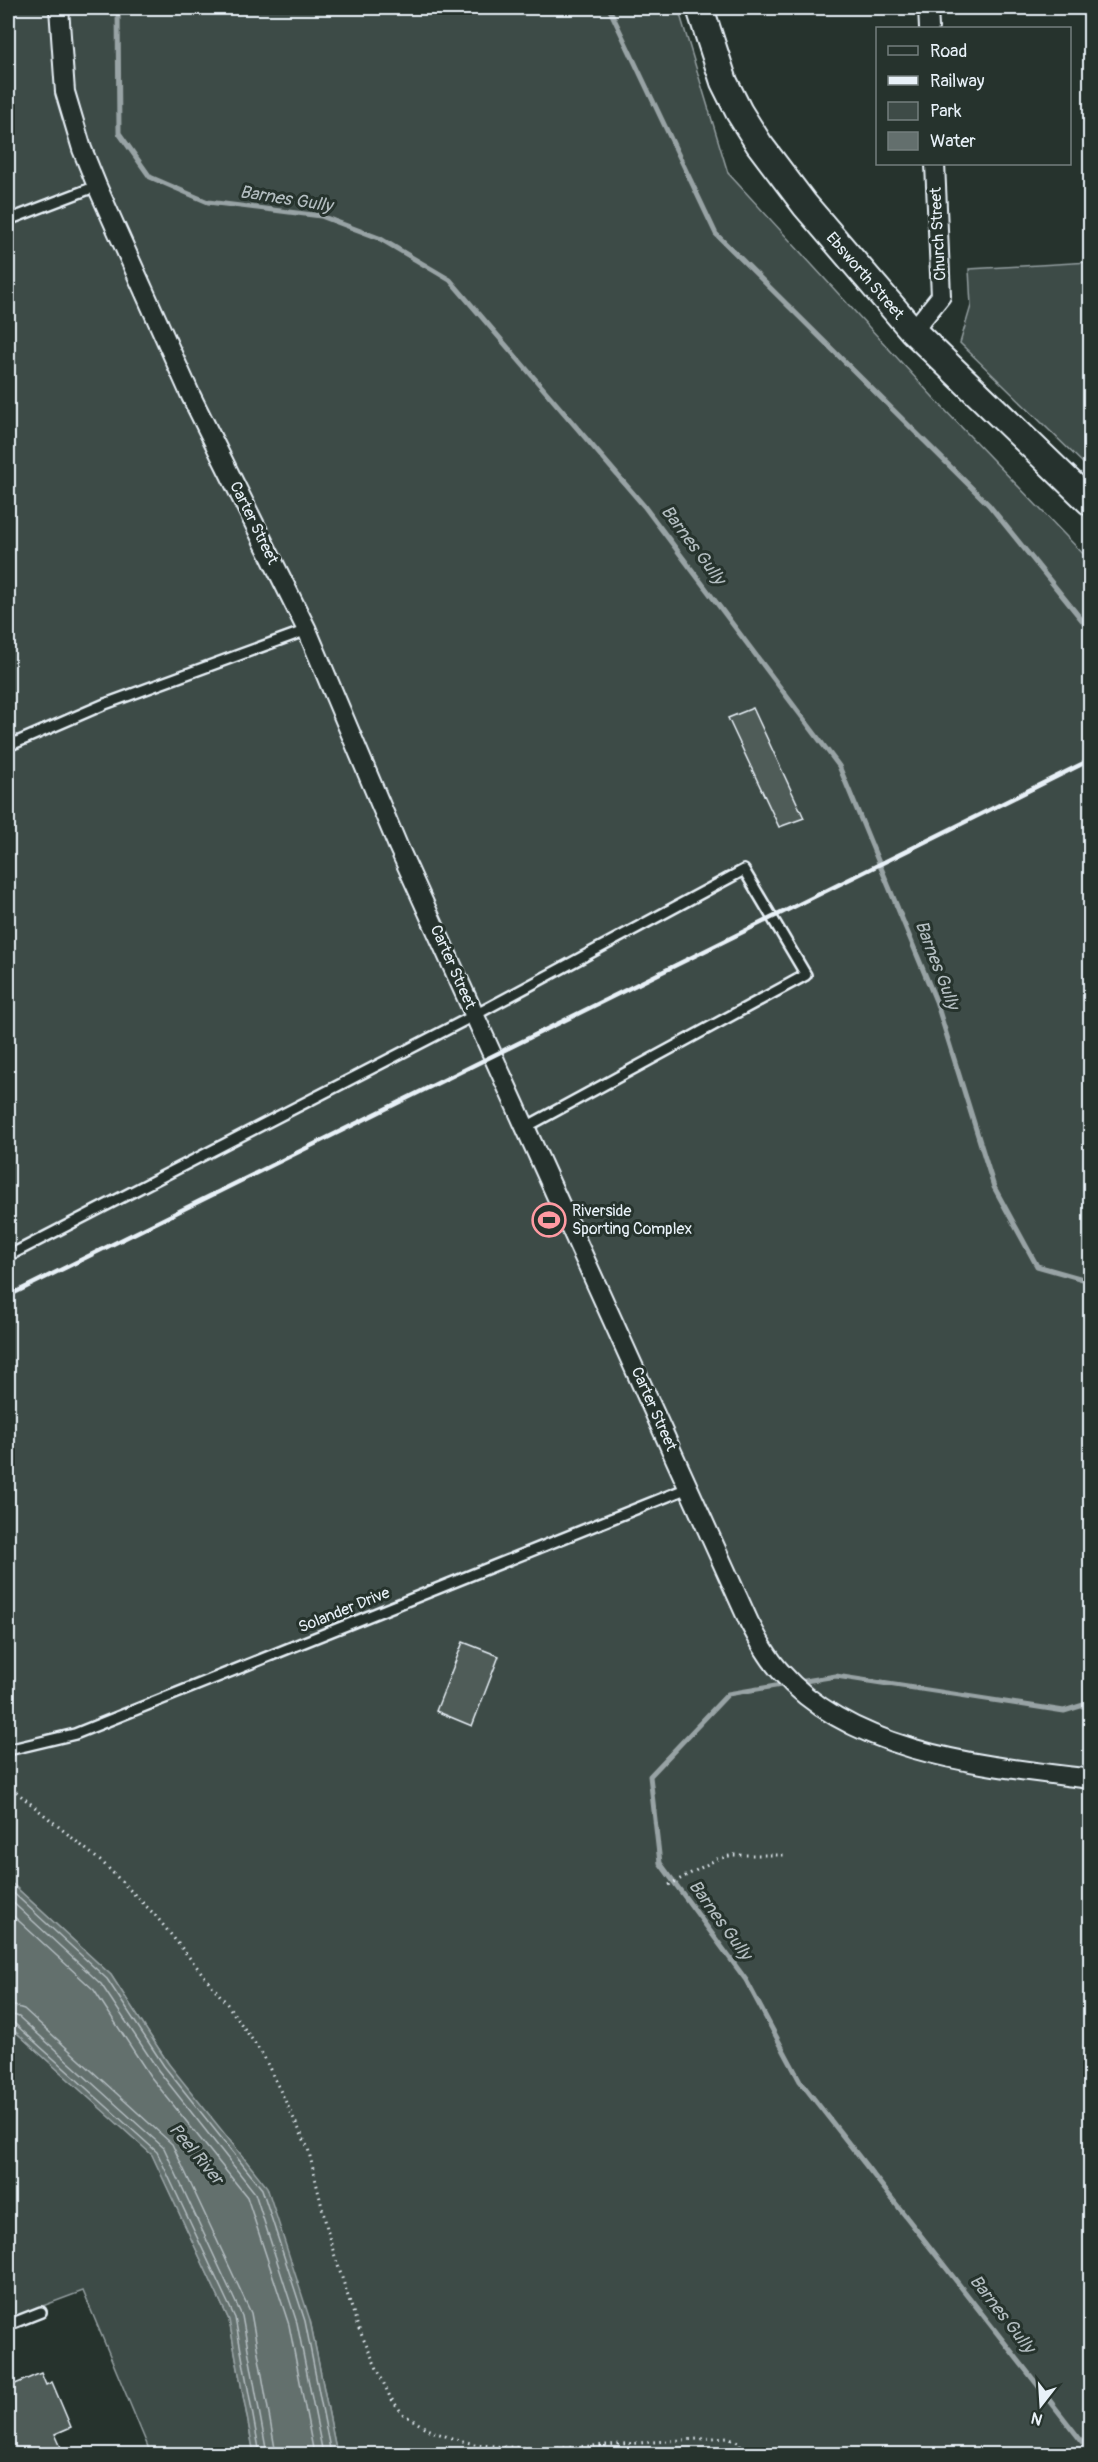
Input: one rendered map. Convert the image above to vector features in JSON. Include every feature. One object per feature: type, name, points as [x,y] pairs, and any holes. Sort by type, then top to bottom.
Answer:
[{"type":"street","name":"Carter Street","points":[[60,8],[65,92],[82,149],[97,186],[191,396],[307,630],[398,846],[688,1488],[764,1650],[780,1672],[800,1691],[851,1726],[886,1740],[916,1750],[1090,1779]]},
{"type":"street","name":"Ebsworth Street","points":[[700,8],[724,82],[759,144],[823,228],[913,331],[1090,502]]},
{"type":"street","points":[[928,8],[929,27]]},
{"type":"street","name":"Church Street","points":[[913,331],[941,296],[935,165]]},
{"type":"lane","points":[[8,220],[97,186]]},
{"type":"lane","points":[[8,746],[105,704],[307,630]]},
{"type":"lane","points":[[8,1256],[475,1016],[744,870],[806,975],[526,1127]]},
{"type":"lane","name":"Solander Drive","points":[[8,1750],[75,1734],[688,1488]]},
{"type":"lane","points":[[8,2325],[41,2312]]},
{"type":"path","points":[[8,1776],[14,1790],[104,1864],[155,1915],[227,2004],[263,2055],[309,2148],[330,2241],[358,2327],[390,2397],[403,2414],[429,2430],[474,2444],[547,2449],[728,2437],[740,2443],[741,2454]]},
{"type":"path","points":[[669,1885],[698,1872],[717,1859],[733,1855],[786,1855]]},
{"type":"green space","name":"Riverside Sporting Complex","points":[[8,8],[678,8],[728,173],[943,408],[1090,561],[1090,2454],[337,2454],[310,2320],[168,2063],[111,1975],[8,1880]]},
{"type":"green space","points":[[1090,262],[1090,470],[960,343],[971,306],[969,269]]},
{"type":"green space","points":[[8,2025],[152,2154],[229,2320],[254,2454],[151,2454],[83,2291],[8,2319]]},
{"type":"water","name":"Peel River","points":[[8,1880],[111,1975],[168,2063],[267,2187],[310,2320],[337,2454],[254,2454],[229,2320],[152,2155],[8,2025]]},
{"type":"building","points":[[753,708],[804,818],[779,827],[728,718]]},
{"type":"building","points":[[463,1642],[499,1656],[472,1726],[436,1711]]},
{"type":"building","points":[[41,2373],[46,2385],[52,2382],[71,2427],[55,2434],[64,2454],[14,2454],[8,2440],[8,2387]]},
{"type":"waterway","name":"Barnes Gully","points":[[118,8],[119,133],[150,177],[208,202],[321,216],[379,238],[450,280],[644,506],[839,766],[936,1001],[994,1187],[1037,1266],[1090,1281]]},
{"type":"waterway","points":[[609,8],[716,234],[989,505],[1090,630]]},
{"type":"waterway","name":"Barnes Gully","points":[[799,1682],[836,1676],[1064,1711],[1090,1703]]},
{"type":"waterway","name":"Barnes Gully","points":[[787,1684],[728,1694],[650,1776],[660,1863],[746,1980],[800,2081],[1090,2452]]},
{"type":"railway","points":[[8,1296],[1090,760]]},
{"type":"place","name":"Riverside Sporting Complex","points":[[549,1220]]}]
